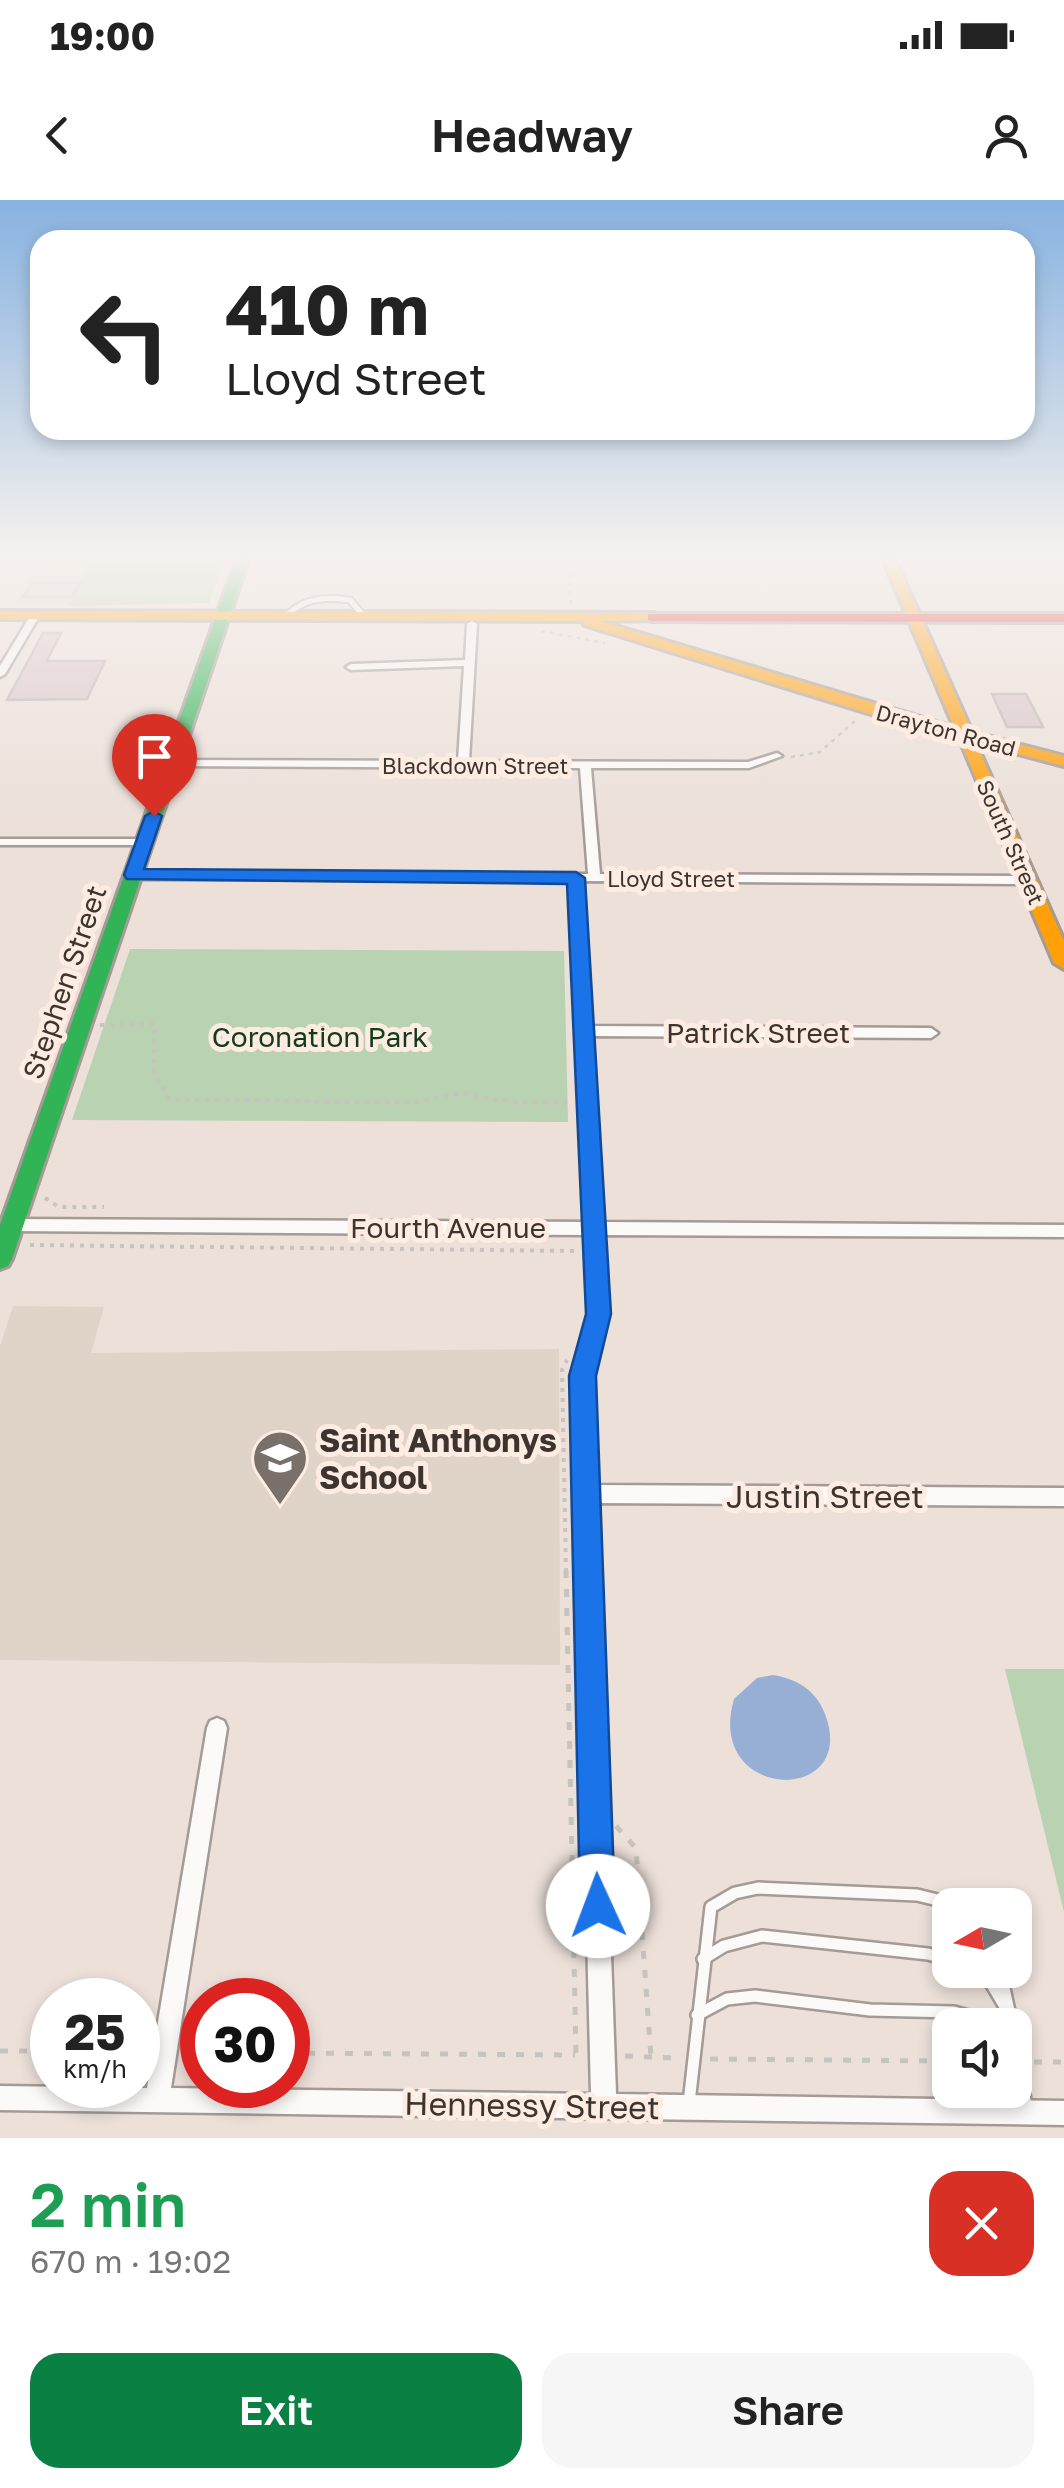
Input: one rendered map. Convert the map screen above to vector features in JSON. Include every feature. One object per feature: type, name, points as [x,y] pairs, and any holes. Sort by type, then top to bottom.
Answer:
[{"type":"main road","name":"Stephen Street","points":[[0,1259],[13,1235],[80,1025],[213,645]]},
{"type":"main road","name":"Drayton Road","points":[[656,645],[964,736],[1064,761]]},
{"type":"main road","name":"South Street","points":[[926,645],[1064,963]]},
{"type":"street","points":[[0,674],[17,645]]},
{"type":"street","points":[[463,764],[468,664],[473,645]]},
{"type":"street","points":[[351,667],[468,664]]},
{"type":"street","name":"Blackdown Street","points":[[172,763],[749,766],[777,756]]},
{"type":"street","points":[[586,765],[584,1031],[599,1314],[582,1376],[604,2106]]},
{"type":"street","points":[[0,842],[144,842]]},
{"type":"street","name":"Lloyd Street","points":[[133,875],[1028,880]]},
{"type":"street","name":"Patrick Street","points":[[584,1031],[932,1032]]},
{"type":"street","name":"Fourth Avenue","points":[[13,1235],[595,1228],[1064,1231]]},
{"type":"street","name":"Justin Street","points":[[586,1494],[1064,1497]]},
{"type":"street","points":[[160,2082],[218,1728]]},
{"type":"street","name":"Hennessy Street","points":[[0,2098],[30,2098]]},
{"type":"street","name":"Hennessy Street","points":[[160,2100],[1064,2113]]},
{"type":"lane","points":[[689,2107],[711,1907],[735,1892],[797,1888],[932,1899]]},
{"type":"lane","points":[[703,1959],[724,1946],[762,1936],[932,1955]]},
{"type":"lane","points":[[697,2015],[710,2005],[736,1996],[870,2010],[932,2012]]},
{"type":"lane","points":[[1026,2108],[1027,2112]]},
{"type":"path","points":[[777,756],[810,758],[828,750],[860,716]]},
{"type":"path","points":[[80,1025],[155,1024],[154,1072],[170,1098],[409,1104],[464,1093],[516,1103],[568,1104]]},
{"type":"path","points":[[45,1198],[59,1207],[104,1208]]},
{"type":"path","points":[[13,1235],[577,1248]]},
{"type":"path","points":[[615,1808],[616,1828],[636,1848],[650,2057]]},
{"type":"path","points":[[0,2051],[30,2051]]},
{"type":"path","points":[[1032,2054],[1064,2062]]},
{"type":"shaded area","name":"Saint Anthonys School","points":[[13,1306],[104,1307],[91,1353],[559,1349],[560,1665],[0,1660],[0,1346]]},
{"type":"green space","name":"Coronation Park","points":[[130,949],[564,951],[568,1122],[72,1120]]},
{"type":"green space","points":[[1005,1669],[1064,1669],[1064,1912]]},
{"type":"water","points":[[773,1675],[805,1687],[825,1714],[830,1744],[821,1765],[804,1777],[781,1780],[759,1773],[740,1758],[731,1733],[734,1699],[757,1678]]},
{"type":"building","points":[[36,645],[55,645],[47,661],[105,661],[87,699],[7,700]]},
{"type":"building","points":[[992,694],[1026,694],[1043,727],[1007,727]]},
{"type":"traffic: fast","points":[[0,1259],[213,645]]},
{"type":"traffic: slow","points":[[664,645],[882,713],[1064,761]]},
{"type":"traffic: slow","points":[[926,645],[1064,963]]},
{"type":"place","name":"Saint Anthonys School","points":[[280,1507]]},
{"type":"route","points":[[154,816],[133,875],[576,878],[599,1314],[582,1376],[598,1906]]}]
